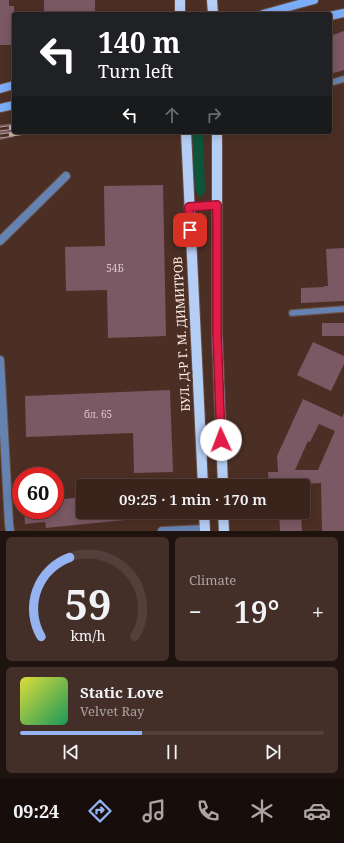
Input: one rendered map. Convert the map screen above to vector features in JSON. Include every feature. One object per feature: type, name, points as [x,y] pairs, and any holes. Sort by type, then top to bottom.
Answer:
[{"type":"main road","points":[[180,0],[180,12]]},
{"type":"main road","points":[[212,0],[213,12]]},
{"type":"main road","points":[[270,12],[314,0]]},
{"type":"main road","points":[[332,16],[344,13]]},
{"type":"main road","points":[[0,89],[12,86]]},
{"type":"main road","points":[[0,108],[12,105]]},
{"type":"main road","name":"БУЛ. Д-Р Г. М. ДИМИТРОВ","points":[[186,134],[202,479]]},
{"type":"main road","points":[[217,134],[217,333],[222,479]]},
{"type":"main road","points":[[204,519],[205,530]]},
{"type":"main road","points":[[223,519],[224,531]]},
{"type":"street","points":[[0,241],[66,176]]},
{"type":"street","points":[[0,360],[10,531]]},
{"type":"street","points":[[162,531],[205,530]]},
{"type":"lane","points":[[332,82],[344,79]]},
{"type":"lane","points":[[189,207],[217,205]]},
{"type":"lane","points":[[292,313],[344,309]]},
{"type":"green space","points":[[192,134],[203,134],[205,190],[203,195],[200,197],[195,189]]},
{"type":"building","points":[[0,0],[9,0],[9,6],[14,6],[14,12],[12,12],[12,45],[0,45]]},
{"type":"building","points":[[44,0],[95,0],[95,12],[44,12]]},
{"type":"building","points":[[344,31],[344,70],[332,73],[332,35]]},
{"type":"building","points":[[12,123],[12,134],[14,134],[14,137],[0,140],[0,125]]},
{"type":"building","points":[[163,185],[166,336],[108,338],[107,290],[66,291],[65,247],[105,246],[104,186]]},
{"type":"building","points":[[344,248],[344,301],[301,303],[301,288],[328,286],[326,249]]},
{"type":"building","points":[[322,323],[344,323],[344,336],[322,336]]},
{"type":"building","points":[[313,342],[344,356],[344,364],[331,391],[297,375]]},
{"type":"building","points":[[170,390],[173,472],[134,473],[133,433],[26,437],[25,396]]},
{"type":"building","points":[[303,399],[342,417],[344,413],[344,531],[322,531],[321,483],[310,484],[310,479],[269,479],[268,472],[278,472],[277,456]],"holes":[[[319,424],[335,431],[318,470],[295,470],[308,441],[310,442]]]},
{"type":"building","points":[[76,498],[76,519],[135,519],[46,528],[45,522],[25,524],[25,519],[64,519],[64,499]]},
{"type":"building","points":[[279,519],[301,519],[302,531],[280,531]]},
{"type":"railway","points":[[0,129],[12,127]]},
{"type":"railway","points":[[0,136],[14,134]]},
{"type":"route","points":[[190,230],[189,207],[217,205],[217,333],[221,440]]}]
